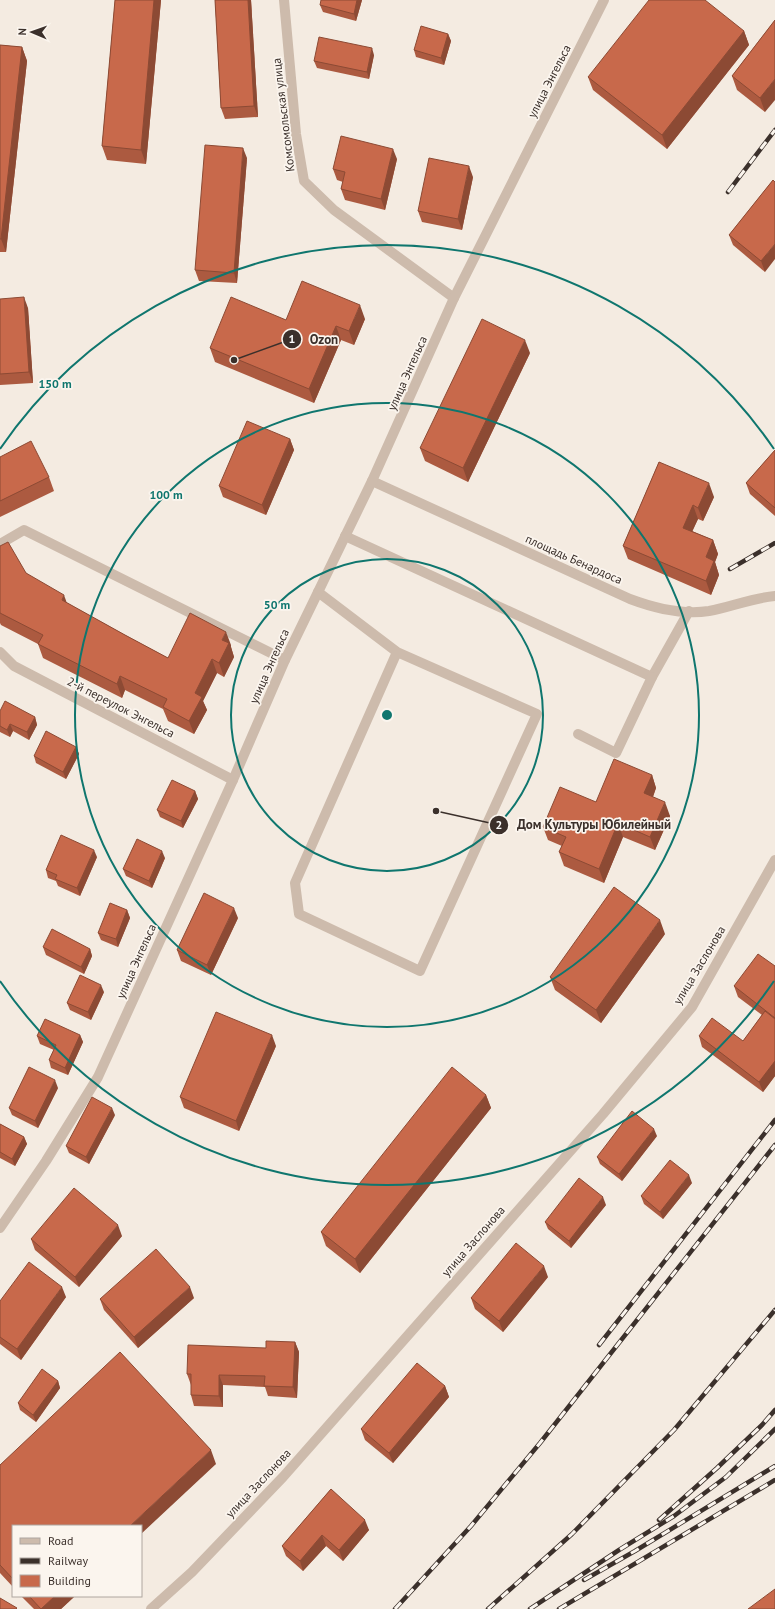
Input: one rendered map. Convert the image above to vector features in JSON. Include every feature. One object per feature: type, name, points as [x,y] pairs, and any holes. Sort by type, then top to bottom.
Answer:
[{"type":"street","name":"Комсомольская улица","points":[[284,0],[296,134],[304,181],[334,210],[454,298]]},
{"type":"street","name":"улица Энгельса","points":[[0,1228],[46,1161],[98,1077],[233,780],[285,660],[372,481],[454,298],[604,0]]},
{"type":"street","name":"площадь Бенардоса","points":[[372,481],[652,607],[689,611],[708,611],[760,597],[775,596]]},
{"type":"street","points":[[0,544],[24,530],[285,660]]},
{"type":"street","points":[[345,536],[652,677]]},
{"type":"street","points":[[318,592],[397,652],[537,714],[420,971],[299,914],[295,883],[397,652]]},
{"type":"street","points":[[578,734],[616,753],[652,677],[689,611]]},
{"type":"street","name":"2-й переулок Энгельса","points":[[0,652],[14,666],[233,780]]},
{"type":"street","name":"улица Заслонова","points":[[152,1609],[192,1572],[283,1477],[608,1108],[692,1007],[775,860]]},
{"type":"building","points":[[115,0],[154,0],[141,150],[102,146]]},
{"type":"building","points":[[215,0],[248,0],[254,106],[221,108]]},
{"type":"building","points":[[321,0],[357,0],[354,14],[320,5]]},
{"type":"building","points":[[649,0],[705,0],[744,31],[662,135],[588,77]]},
{"type":"building","points":[[775,20],[775,79],[760,98],[732,76]]},
{"type":"building","points":[[421,26],[448,34],[441,58],[414,50]]},
{"type":"building","points":[[319,37],[372,48],[367,72],[314,61]]},
{"type":"building","points":[[0,45],[22,47],[1,239],[0,239]]},
{"type":"building","points":[[341,136],[393,149],[381,199],[341,189],[345,172],[333,169]]},
{"type":"building","points":[[205,145],[243,148],[234,273],[195,270]]},
{"type":"building","points":[[429,158],[469,166],[458,219],[418,211]]},
{"type":"building","points":[[773,180],[775,182],[775,244],[761,261],[729,235]]},
{"type":"building","points":[[302,281],[360,305],[349,331],[336,326],[309,389],[210,348],[231,297],[286,320]]},
{"type":"building","points":[[24,297],[29,372],[0,374],[0,299]]},
{"type":"building","points":[[482,319],[525,340],[463,468],[420,448]]},
{"type":"building","points":[[247,421],[290,439],[262,505],[219,486]]},
{"type":"building","points":[[31,441],[49,477],[0,501],[0,457]]},
{"type":"building","points":[[775,450],[775,508],[746,483]]},
{"type":"building","points":[[659,462],[709,483],[698,508],[693,505],[683,528],[713,540],[706,557],[714,561],[706,581],[623,546]]},
{"type":"building","points":[[8,542],[26,573],[64,595],[62,600],[168,658],[190,613],[226,632],[222,640],[229,643],[219,663],[212,659],[195,693],[202,697],[189,721],[163,707],[167,699],[120,676],[117,684],[38,644],[43,635],[0,613],[0,546]]},
{"type":"building","points":[[5,701],[35,717],[27,732],[10,724],[7,730],[0,726],[0,711]]},
{"type":"building","points":[[46,731],[76,747],[63,772],[34,756]]},
{"type":"building","points":[[614,759],[652,775],[644,793],[665,802],[650,837],[618,823],[599,869],[559,852],[566,837],[543,827],[560,787],[596,802]]},
{"type":"building","points":[[172,780],[195,791],[181,821],[157,810]]},
{"type":"building","points":[[61,835],[94,850],[77,888],[55,879],[57,875],[46,870]]},
{"type":"building","points":[[137,839],[162,851],[149,881],[123,869]]},
{"type":"building","points":[[614,887],[660,920],[596,1010],[550,977]]},
{"type":"building","points":[[204,893],[234,908],[207,965],[177,950]]},
{"type":"building","points":[[110,903],[127,910],[116,939],[98,933]]},
{"type":"building","points":[[52,929],[90,949],[81,967],[43,947]]},
{"type":"building","points":[[758,954],[775,966],[775,1018],[734,986]]},
{"type":"building","points":[[80,975],[101,985],[88,1012],[67,1003]]},
{"type":"building","points":[[765,1011],[775,1019],[775,1061],[759,1082],[699,1036],[712,1018],[743,1041]]},
{"type":"building","points":[[216,1012],[272,1035],[236,1121],[180,1097]]},
{"type":"building","points":[[45,1019],[80,1035],[65,1068],[49,1060],[56,1045],[37,1036]]},
{"type":"building","points":[[29,1067],[55,1080],[35,1121],[9,1108]]},
{"type":"building","points":[[452,1067],[486,1095],[355,1259],[321,1232]]},
{"type":"building","points":[[92,1097],[112,1108],[86,1157],[66,1146]]},
{"type":"building","points":[[632,1111],[654,1129],[619,1174],[597,1157]]},
{"type":"building","points":[[0,1124],[24,1137],[12,1159],[0,1152]]},
{"type":"building","points":[[670,1160],[689,1175],[660,1212],[641,1196]]},
{"type":"building","points":[[579,1178],[603,1197],[569,1241],[545,1222]]},
{"type":"building","points":[[74,1188],[118,1225],[75,1277],[31,1239]]},
{"type":"building","points":[[516,1243],[544,1266],[499,1321],[471,1298]]},
{"type":"building","points":[[156,1249],[190,1287],[134,1337],[100,1299]]},
{"type":"building","points":[[29,1262],[62,1287],[17,1349],[0,1337],[0,1301]]},
{"type":"building","points":[[266,1341],[295,1342],[293,1387],[264,1386],[265,1376],[219,1375],[219,1396],[191,1395],[191,1374],[187,1374],[188,1345],[266,1348]]},
{"type":"building","points":[[120,1352],[211,1450],[131,1525],[12,1525],[12,1578],[0,1565],[0,1465]]},
{"type":"building","points":[[417,1363],[445,1386],[389,1453],[361,1429]]},
{"type":"building","points":[[42,1369],[58,1381],[33,1415],[18,1403]]},
{"type":"building","points":[[331,1489],[365,1520],[339,1550],[322,1535],[300,1561],[282,1546]]},
{"type":"building","points":[[775,1589],[775,1609],[748,1609]]},
{"type":"building","points":[[30,1597],[54,1597],[41,1609]]},
{"type":"building","points":[[0,1598],[17,1608],[0,1609]]},
{"type":"railway","points":[[728,192],[775,130]]},
{"type":"railway","points":[[730,569],[775,543]]},
{"type":"railway","points":[[599,1345],[775,1120]]},
{"type":"railway","points":[[395,1609],[471,1526],[540,1443],[775,1145]]},
{"type":"railway","points":[[488,1609],[572,1534],[674,1430],[775,1310]]},
{"type":"railway","points":[[659,1520],[717,1468],[762,1425],[775,1410]]},
{"type":"railway","points":[[530,1609],[619,1550],[674,1516],[726,1477],[775,1429]]},
{"type":"railway","points":[[584,1580],[635,1551],[775,1466]]},
{"type":"railway","points":[[559,1609],[775,1480]]},
{"type":"place","name":"Ozon","points":[[234,360]]},
{"type":"place","name":"Дом Культуры Юбилейный","points":[[436,811]]}]
